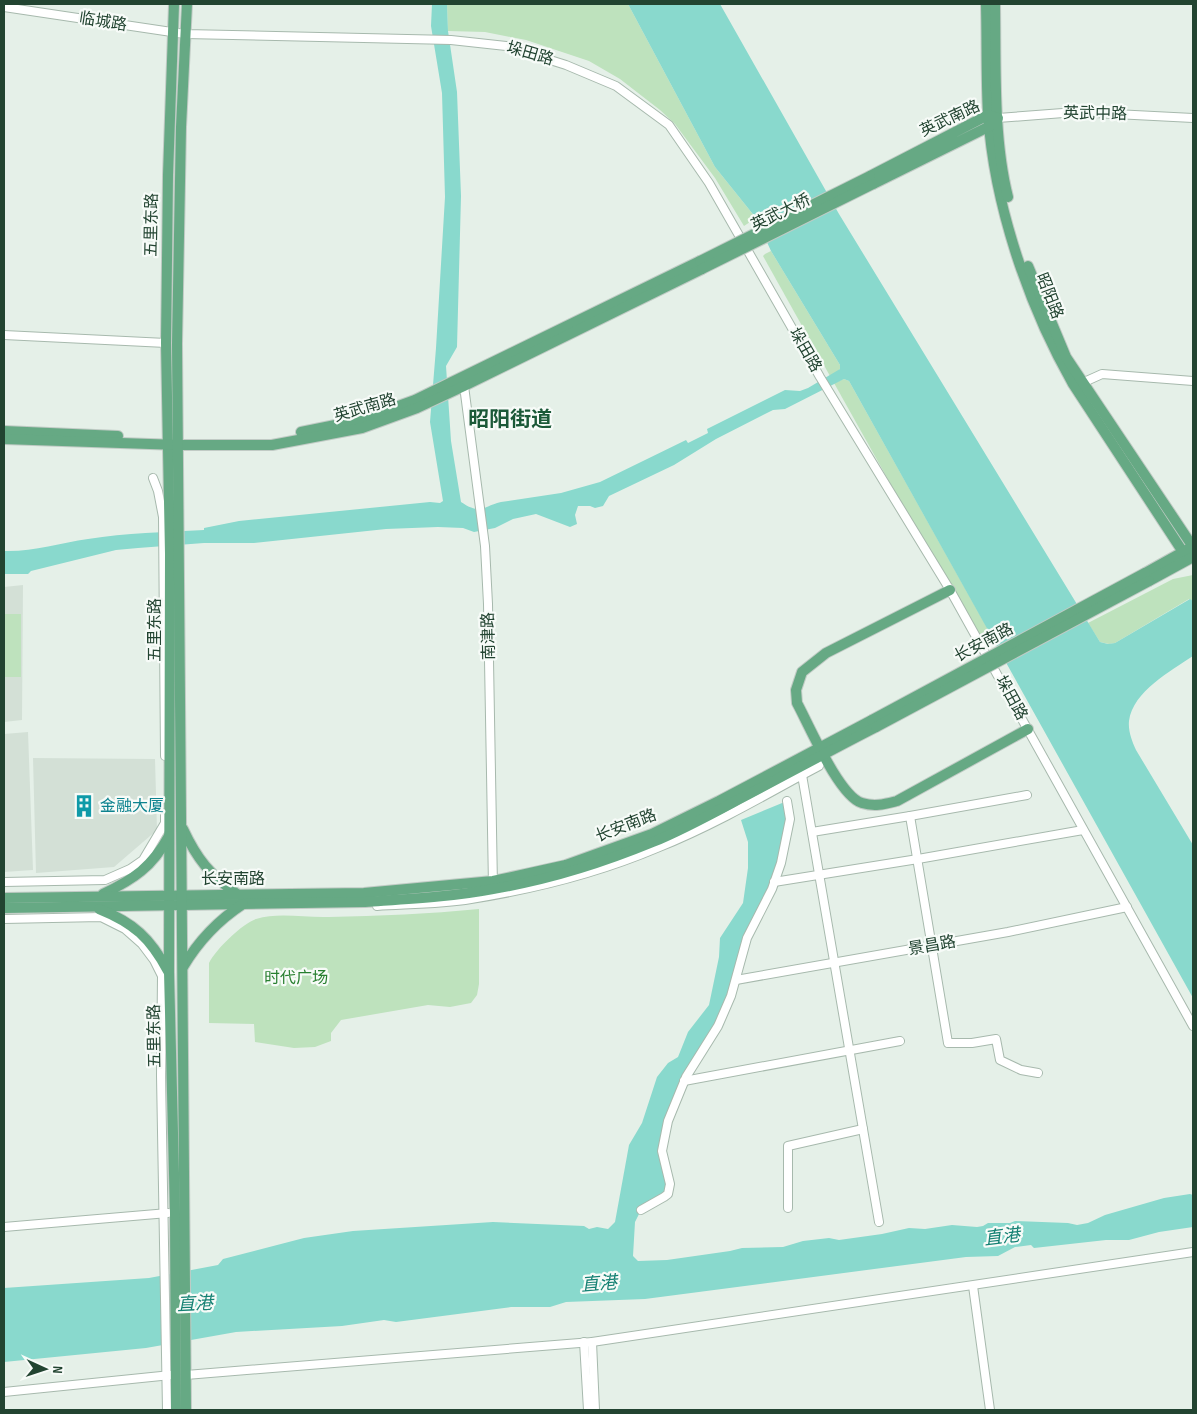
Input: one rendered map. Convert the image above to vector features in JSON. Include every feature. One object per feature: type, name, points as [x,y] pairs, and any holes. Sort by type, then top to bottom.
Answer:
[{"type":"main road","name":"五里东路","points":[[173,442],[166,343],[168,175],[174,4]]},
{"type":"main road","name":"五里东路","points":[[180,1212],[169,972],[170,512],[187,4]]},
{"type":"main road","name":"昭阳路","points":[[986,4],[993,116],[1005,184],[1023,255],[1066,357],[1191,549],[1193,557]]},
{"type":"main road","name":"昭阳路","points":[[994,4],[993,116],[990,126],[998,183],[1018,255],[1038,313],[1058,358],[1073,384],[1191,549]]},
{"type":"main road","name":"英武南路","points":[[871,180],[993,116]]},
{"type":"main road","name":"英武南路","points":[[871,180],[990,126]]},
{"type":"main road","name":"英武大桥","points":[[701,265],[871,180]]},
{"type":"main road","name":"英武南路","points":[[4,439],[272,445],[362,428],[451,388],[701,265]]},
{"type":"main road","name":"英武南路","points":[[4,432],[173,442]]},
{"type":"main road","name":"长安南路","points":[[1148,577],[1191,549]]},
{"type":"main road","name":"五里东路","points":[[170,554],[181,824],[180,1212],[175,1258],[176,1375]]},
{"type":"main road","name":"长安南路","points":[[170,900],[181,906],[365,902],[431,897],[494,888],[566,865],[652,834],[874,724],[1148,577],[1193,557]]},
{"type":"main road","points":[[950,590],[826,653],[802,672],[796,690],[797,703],[840,783],[852,797],[861,803],[879,806],[897,800],[1028,729]]},
{"type":"main road","points":[[181,824],[192,849],[206,867],[217,880],[237,894]]},
{"type":"main road","points":[[169,835],[155,858],[139,874],[95,901],[135,928],[157,951],[169,972]]},
{"type":"main road","name":"长安南路","points":[[4,898],[95,901],[170,900],[181,895],[364,893],[494,888]]},
{"type":"main road","name":"长安南路","points":[[4,908],[95,901]]},
{"type":"main road","points":[[182,968],[192,951],[212,927],[244,904]]},
{"type":"main road","points":[[176,1375],[176,1410]]},
{"type":"main road","points":[[176,1375],[186,1410]]},
{"type":"street","name":"临城路","points":[[4,7],[172,33]]},
{"type":"street","name":"垛田路","points":[[172,33],[426,39],[506,46],[566,65],[616,86],[669,125],[709,183],[827,389],[950,590],[1193,1026]]},
{"type":"street","name":"英武中路","points":[[993,116],[1076,112],[1193,118]]},
{"type":"street","points":[[4,335],[166,343]]},
{"type":"street","points":[[1082,383],[1102,374],[1193,381]]},
{"type":"street","name":"南津路","points":[[462,382],[485,546],[494,888]]},
{"type":"street","points":[[153,478],[170,512]]},
{"type":"street","points":[[4,882],[105,880],[130,870],[143,860],[165,824],[170,554]]},
{"type":"street","points":[[260,909],[423,904],[469,900],[494,888],[569,878],[650,851],[699,829],[819,766],[822,750]]},
{"type":"street","points":[[802,775],[836,963],[879,1222]]},
{"type":"street","points":[[812,832],[1027,794]]},
{"type":"street","points":[[641,1210],[668,1194],[670,1184],[662,1150],[668,1121],[684,1082],[718,1026],[732,996],[747,938],[781,863],[790,820],[787,801]]},
{"type":"street","points":[[910,816],[948,1043],[972,1043],[996,1039],[1000,1060],[1021,1070],[1038,1073]]},
{"type":"street","points":[[774,882],[918,860],[1083,830]]},
{"type":"street","name":"景昌路","points":[[736,980],[1008,932],[1127,907]]},
{"type":"street","points":[[4,918],[101,917],[125,929],[142,944],[154,960],[162,976],[164,1214],[175,1258]]},
{"type":"street","points":[[684,1082],[900,1042]]},
{"type":"street","points":[[788,1208],[788,1146],[863,1129]]},
{"type":"street","points":[[4,1227],[180,1212]]},
{"type":"street","points":[[4,1392],[176,1375],[588,1342],[1193,1252]]},
{"type":"street","points":[[973,1286],[990,1410]]},
{"type":"street","points":[[588,1342],[588,1410]]},
{"type":"street","points":[[588,1342],[595,1410]]},
{"type":"street","points":[[167,1410],[176,1375]]},
{"type":"shaded area","points":[[23,585],[22,720],[4,722],[4,587]]},
{"type":"shaded area","points":[[28,732],[33,870],[4,872],[4,734]]},
{"type":"shaded area","name":"金融大厦","points":[[33,758],[155,759],[157,830],[114,867],[36,873]]},
{"type":"green space","points":[[447,4],[628,4],[715,167],[756,218],[744,226],[715,178],[675,124],[620,79],[589,61],[526,40],[485,32],[448,31]]},
{"type":"green space","points":[[771,251],[840,365],[841,367],[838,372],[830,376],[763,256]]},
{"type":"green space","points":[[844,379],[849,381],[995,642],[983,649],[834,383]]},
{"type":"green space","points":[[1193,575],[1193,601],[1189,599],[1115,643],[1100,642],[1088,623],[1173,579]]},
{"type":"green space","points":[[4,614],[21,614],[21,677],[4,677]]},
{"type":"green space","name":"时代广场","points":[[479,909],[479,984],[477,995],[471,1003],[450,1007],[428,1005],[341,1020],[331,1033],[331,1041],[315,1047],[294,1048],[255,1042],[254,1024],[209,1023],[209,963],[217,951],[230,938],[256,919],[274,916],[366,916]]},
{"type":"water","points":[[432,4],[447,4],[448,31],[457,92],[461,196],[457,347],[446,366],[451,441],[461,502],[474,508],[482,509],[501,502],[561,493],[600,482],[686,440],[688,443],[708,433],[707,429],[785,390],[800,391],[808,388],[840,369],[840,365],[771,251],[756,218],[715,167],[628,4],[720,4],[839,214],[1100,642],[1115,643],[1190,599],[1193,601],[1193,656],[1164,675],[1145,691],[1132,710],[1129,725],[1136,750],[1193,845],[1193,998],[849,381],[844,379],[785,409],[773,410],[716,439],[674,465],[609,496],[603,506],[595,508],[578,506],[575,515],[577,524],[570,527],[536,514],[513,519],[495,528],[474,532],[463,528],[438,527],[386,529],[254,543],[204,543],[116,550],[31,571],[28,574],[4,574],[4,551],[36,549],[117,535],[204,530],[204,528],[239,521],[430,502],[440,503],[443,501],[430,422],[445,197],[442,93],[431,26]]},
{"type":"water","name":"直港","points":[[787,801],[790,819],[781,863],[757,919],[731,996],[686,1077],[662,1151],[668,1194],[641,1210],[635,1222],[633,1256],[638,1261],[667,1260],[742,1248],[783,1247],[803,1241],[829,1238],[839,1240],[909,1228],[925,1229],[952,1225],[977,1227],[988,1223],[1010,1223],[1015,1221],[1077,1225],[1164,1198],[1190,1194],[1193,1195],[1193,1227],[1159,1232],[1129,1240],[1106,1240],[1034,1248],[1031,1245],[1015,1247],[998,1256],[966,1257],[645,1299],[566,1302],[550,1307],[511,1307],[396,1322],[384,1320],[342,1326],[236,1332],[146,1348],[4,1362],[4,1288],[149,1278],[218,1265],[223,1259],[304,1238],[353,1231],[493,1222],[584,1226],[589,1229],[597,1227],[608,1229],[615,1222],[629,1145],[642,1123],[657,1077],[668,1063],[678,1057],[688,1032],[709,1005],[719,957],[720,938],[743,903],[748,868],[748,842],[741,820]]},
{"type":"place","name":"金融大厦","points":[[84,806]]},
{"type":"district","name":"昭阳街道","points":[[510,419]]}]
